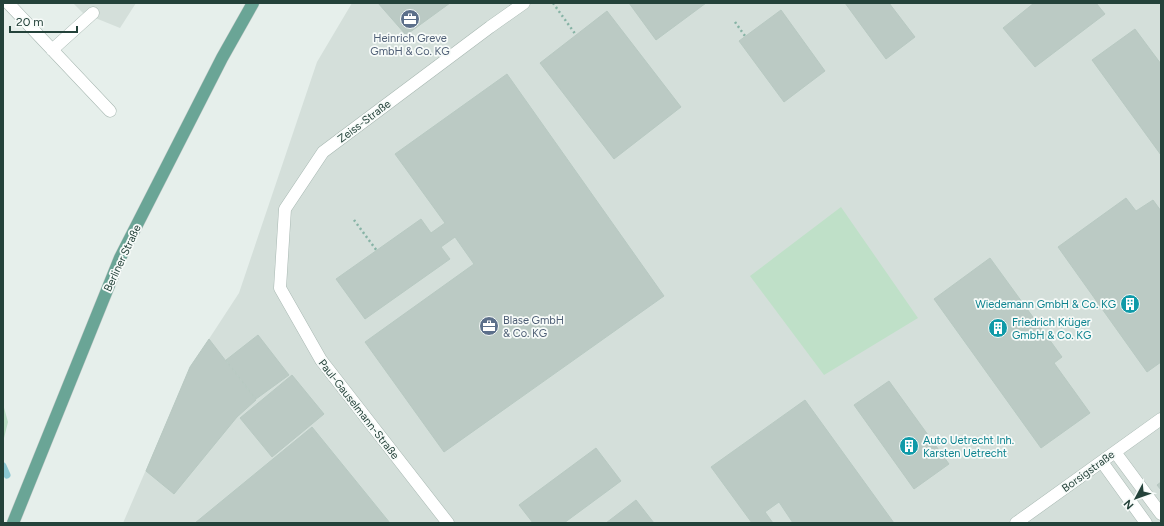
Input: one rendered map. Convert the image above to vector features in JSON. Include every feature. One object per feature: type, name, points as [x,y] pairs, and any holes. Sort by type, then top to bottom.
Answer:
[{"type":"main road","name":"Berliner Straße","points":[[13,523],[120,258],[222,58],[253,3]]},
{"type":"street","points":[[8,3],[110,111]]},
{"type":"street","name":"Zeiss-Straße","points":[[280,288],[285,209],[323,152],[524,3]]},
{"type":"street","points":[[52,50],[93,13]]},
{"type":"street","name":"Paul-Gauselmann-Straße","points":[[280,288],[321,360],[448,523]]},
{"type":"street","name":"Borsigstraße","points":[[1016,523],[1161,420]]},
{"type":"street","points":[[1115,452],[1161,514]]},
{"type":"street","points":[[1102,462],[1146,523]]},
{"type":"path","points":[[553,3],[576,35]]},
{"type":"path","points":[[734,22],[745,36]]},
{"type":"path","points":[[354,220],[377,251]]},
{"type":"shaded area","points":[[73,3],[136,3],[120,28],[83,13]]},
{"type":"shaded area","points":[[352,3],[1161,3],[1161,523],[123,523],[190,368],[239,293],[317,62]]},
{"type":"green space","points":[[841,207],[918,318],[824,375],[750,276]]},
{"type":"green space","points":[[3,404],[8,422],[3,442]]},
{"type":"building","name":"Heinrich Greve GmbH & Co. KG","points":[[378,3],[450,3],[406,35]]},
{"type":"building","points":[[629,3],[706,3],[656,40]]},
{"type":"building","points":[[845,3],[889,3],[915,37],[886,59]]},
{"type":"building","points":[[1034,3],[1096,3],[1105,14],[1035,67],[1003,28]]},
{"type":"building","points":[[781,10],[825,71],[784,102],[739,41]]},
{"type":"building","points":[[607,11],[681,107],[614,159],[540,63]]},
{"type":"building","points":[[1135,29],[1161,64],[1161,155],[1092,60]]},
{"type":"building","points":[[507,74],[664,296],[444,452],[365,342],[474,264],[455,237],[441,247],[450,259],[365,319],[336,279],[421,219],[431,233],[445,223],[395,154]]},
{"type":"building","name":"Wiedemann GmbH & Co. KG","points":[[1126,198],[1136,211],[1153,200],[1161,211],[1161,362],[1147,372],[1058,247]]},
{"type":"building","name":"Friedrich Krüger GmbH & Co. KG","points":[[990,258],[1062,357],[1054,363],[1090,413],[1041,448],[934,299]]},
{"type":"building","points":[[258,335],[289,375],[256,399],[226,360]]},
{"type":"building","points":[[209,339],[256,400],[237,417],[174,494],[146,471],[190,367]]},
{"type":"building","points":[[292,375],[324,414],[272,457],[240,418]]},
{"type":"building","name":"Auto Uetrecht Inh. Karsten Uetrecht","points":[[889,381],[949,464],[914,489],[854,405]]},
{"type":"building","points":[[805,400],[894,523],[793,523],[779,502],[765,512],[773,523],[752,523],[711,467]]},
{"type":"building","points":[[312,427],[390,523],[195,523]]},
{"type":"building","points":[[596,448],[621,481],[564,523],[533,523],[519,505]]},
{"type":"building","points":[[1161,482],[1161,490],[1157,485]]},
{"type":"building","points":[[636,500],[654,523],[606,523]]},
{"type":"waterway","points":[[3,466],[7,475]]},
{"type":"place","name":"Heinrich Greve GmbH & Co. KG","points":[[410,19]]},
{"type":"place","name":"Wiedemann GmbH & Co. KG","points":[[1130,304]]},
{"type":"place","name":"Blase GmbH & Co. KG","points":[[489,326]]},
{"type":"place","name":"Friedrich Krüger GmbH & Co. KG","points":[[998,328]]},
{"type":"place","name":"Auto Uetrecht Inh. Karsten Uetrecht","points":[[909,446]]}]
